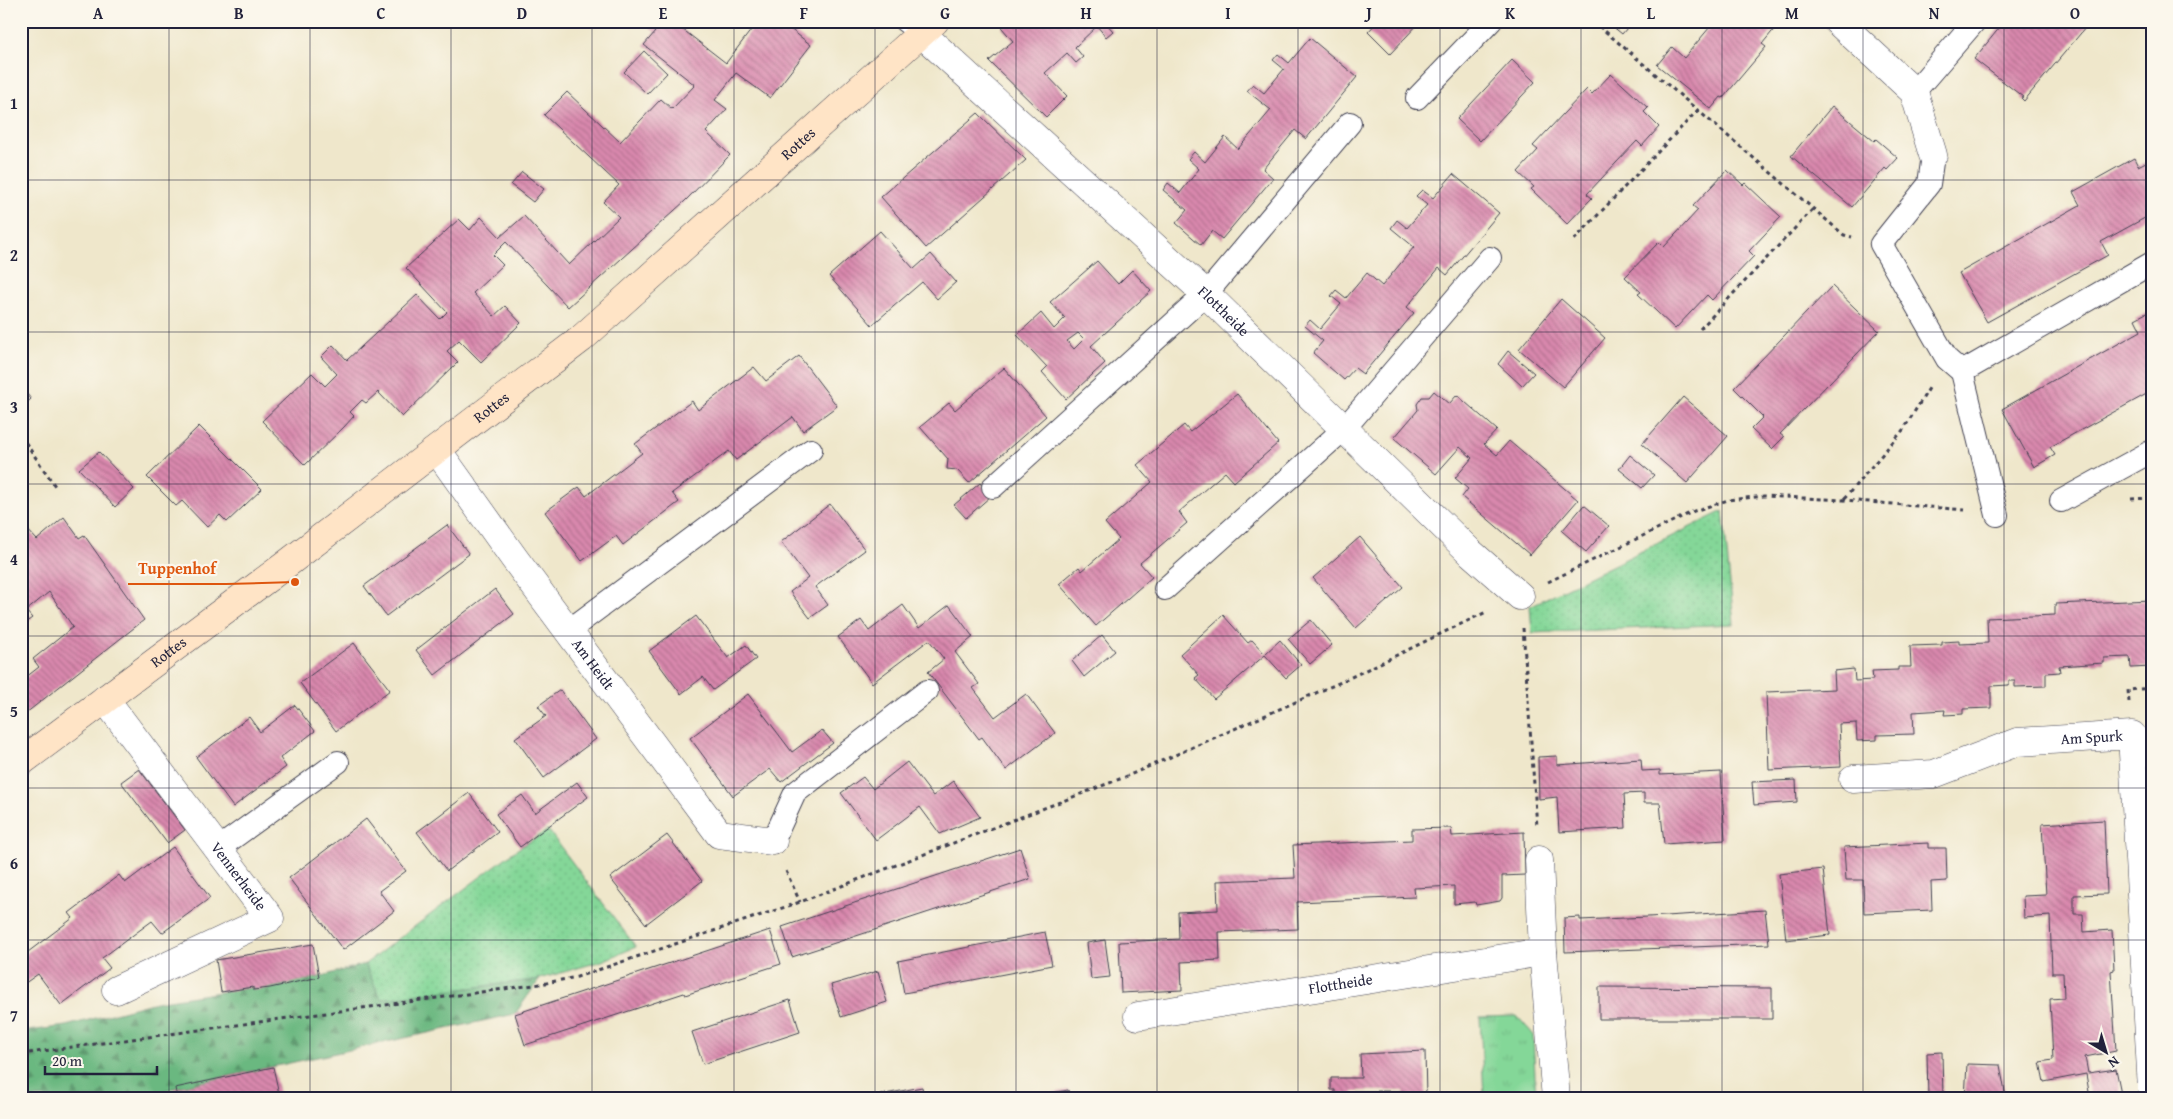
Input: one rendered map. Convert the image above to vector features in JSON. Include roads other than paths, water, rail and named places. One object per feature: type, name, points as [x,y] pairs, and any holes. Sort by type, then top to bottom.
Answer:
[{"type":"street","points":[[1837,21],[1914,92],[1933,155]]},
{"type":"street","name":"Flottheide","points":[[921,25],[1206,294],[1472,553],[1520,596]]},
{"type":"street","name":"Rottes","points":[[21,762],[437,450],[581,339],[921,25]]},
{"type":"street","name":"Am Heidt","points":[[437,450],[568,631],[719,834],[773,841]]},
{"type":"street","name":"Vennerheide","points":[[105,699],[270,918],[116,990]]},
{"type":"street","name":"Am Spurk","points":[[1853,778],[1934,774],[2017,742],[2132,735],[2152,1089]]},
{"type":"street","points":[[1539,860],[1543,952],[1556,1098]]},
{"type":"street","name":"Flottheide","points":[[1138,1016],[1543,952]]},
{"type":"lane","points":[[1417,98],[1491,21]]},
{"type":"lane","points":[[1914,92],[1975,21]]},
{"type":"lane","points":[[993,487],[1206,294],[1350,124]]},
{"type":"lane","points":[[1933,155],[1929,184],[1881,244],[1954,365],[1997,516]]},
{"type":"lane","points":[[1165,589],[1344,429],[1490,258]]},
{"type":"lane","points":[[1954,365],[2152,263]]},
{"type":"lane","points":[[568,631],[811,450]]},
{"type":"lane","points":[[2061,501],[2152,451]]},
{"type":"lane","points":[[773,841],[795,793],[928,691]]},
{"type":"lane","points":[[219,848],[338,762]]},
{"type":"place","name":"Tuppenhof","points":[[295,582]]}]
